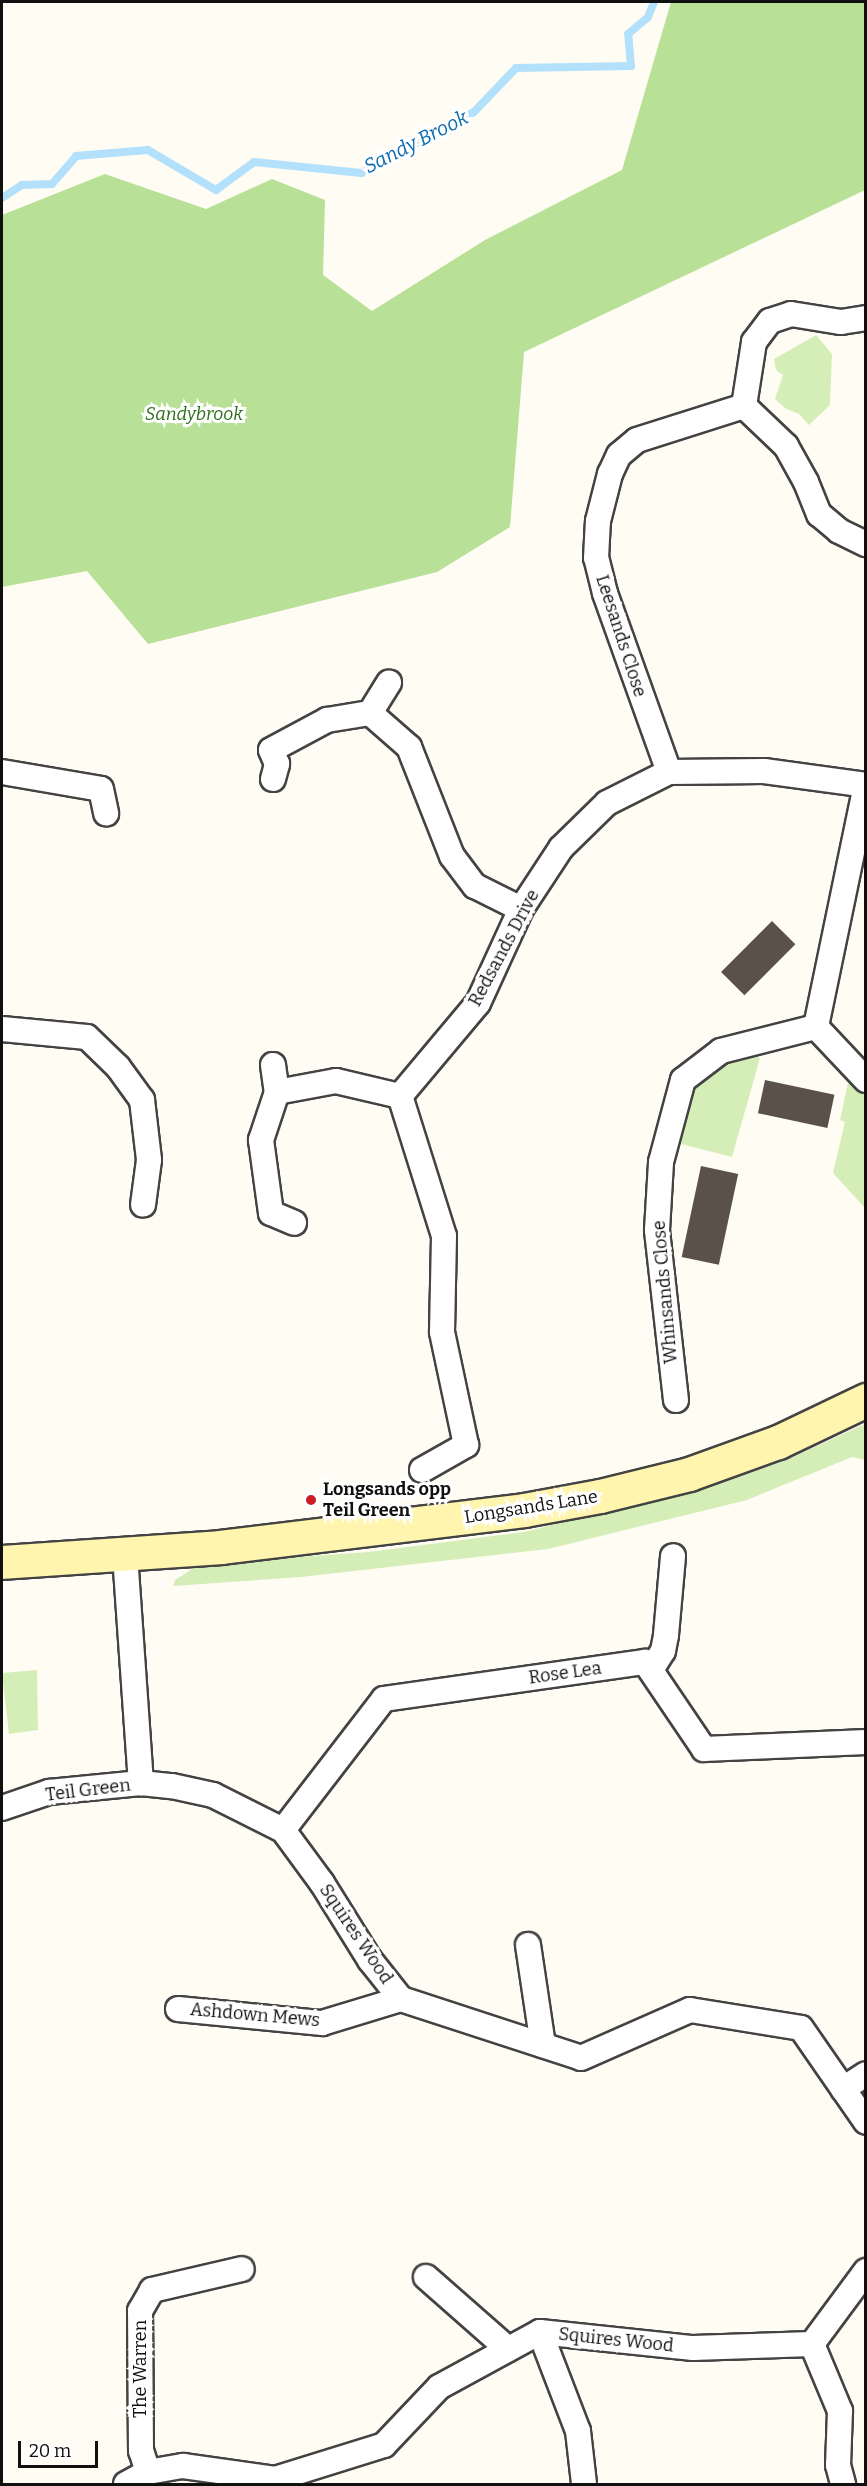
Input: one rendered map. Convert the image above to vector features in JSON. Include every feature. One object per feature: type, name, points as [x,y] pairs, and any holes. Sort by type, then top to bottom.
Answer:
[{"type":"main road","name":"Longsands Lane","points":[[2,1562],[220,1547],[524,1510],[600,1497],[689,1474],[767,1446],[866,1400]]},
{"type":"street","points":[[866,318],[841,322],[791,314],[770,321],[754,342],[744,406],[786,446],[806,482],[819,514],[839,531],[866,544]]},
{"type":"street","name":"Leesands Close","points":[[669,772],[605,593],[596,558],[598,521],[610,474],[619,455],[637,440],[744,406]]},
{"type":"street","points":[[273,779],[277,764],[271,750],[327,720],[370,713],[389,683]]},
{"type":"street","points":[[370,713],[409,747],[452,856],[475,886],[521,909]]},
{"type":"street","points":[[2,771],[101,789],[106,813]]},
{"type":"street","name":"Redsands Drive","points":[[400,1096],[478,1003],[521,909],[561,848],[607,803],[669,772],[764,771],[866,785]]},
{"type":"street","points":[[866,785],[816,1027],[866,1080]]},
{"type":"street","name":"Whinsands Close","points":[[676,1400],[657,1230],[661,1162],[683,1080],[721,1051],[816,1027]]},
{"type":"street","points":[[2,1029],[87,1037],[118,1067],[142,1100],[148,1160],[143,1205]]},
{"type":"street","points":[[273,1065],[277,1092],[261,1140],[271,1213],[294,1223]]},
{"type":"street","points":[[277,1092],[336,1082],[400,1096],[444,1236],[442,1332],[466,1445],[422,1470]]},
{"type":"street","points":[[125,1555],[141,1783]]},
{"type":"street","points":[[673,1556],[663,1651],[651,1670],[704,1749],[866,1742]]},
{"type":"street","name":"Rose Lea","points":[[283,1830],[384,1699],[645,1662],[651,1670]]},
{"type":"street","name":"Teil Green","points":[[2,1808],[49,1792],[141,1783]]},
{"type":"street","name":"Squires Wood","points":[[141,1783],[172,1786],[213,1795],[283,1830],[322,1883],[370,1960],[401,1999],[581,2058],[690,2010],[801,2028],[866,2122]]},
{"type":"street","points":[[528,1945],[543,2045]]},
{"type":"street","name":"Ashdown Mews","points":[[178,2009],[322,2023],[401,1999]]},
{"type":"street","points":[[843,2089],[866,2074]]},
{"type":"street","name":"The Warren","points":[[148,2472],[141,2451],[140,2311],[152,2290],[242,2269]]},
{"type":"street","points":[[843,2484],[838,2465],[840,2411],[812,2344],[866,2271]]},
{"type":"street","points":[[426,2277],[508,2349]]},
{"type":"street","points":[[540,2332],[578,2431],[584,2484]]},
{"type":"street","name":"Squires Wood","points":[[126,2484],[148,2472],[183,2466],[275,2482],[384,2445],[439,2387],[540,2332],[693,2348],[812,2344]]},
{"type":"green space","name":"Sandybrook","points":[[671,2],[865,2],[865,190],[524,352],[510,527],[437,572],[148,644],[87,571],[2,587],[2,215],[105,174],[206,209],[272,179],[325,200],[323,275],[372,311],[485,240],[622,170]]},
{"type":"green space","points":[[816,335],[832,354],[830,405],[809,425],[799,414],[785,408],[775,399],[783,375],[776,370],[774,359]]},
{"type":"green space","points":[[751,1055],[760,1058],[732,1157],[681,1144],[688,1102],[699,1078],[722,1064]]},
{"type":"green space","points":[[855,1078],[865,1091],[865,1208],[833,1173],[845,1122],[840,1120],[848,1083]]},
{"type":"green space","points":[[865,1424],[865,1460],[852,1457],[747,1500],[548,1549],[301,1577],[173,1586],[175,1580],[200,1564],[368,1552],[524,1532],[723,1482],[784,1461]]},
{"type":"green space","points":[[37,1670],[38,1730],[9,1734],[2,1673]]},
{"type":"building","points":[[772,921],[795,944],[744,995],[721,972]]},
{"type":"building","points":[[765,1080],[834,1095],[827,1128],[758,1113]]},
{"type":"building","points":[[701,1166],[738,1174],[719,1265],[682,1257]]},
{"type":"waterway","name":"Sandy Brook","points":[[2,198],[22,185],[52,184],[76,156],[148,150],[216,190],[254,162],[361,173],[474,112],[516,68],[631,66],[628,34],[648,17],[654,2]]},
{"type":"place","name":"Longsands opp Teil Green","points":[[311,1500]]}]
